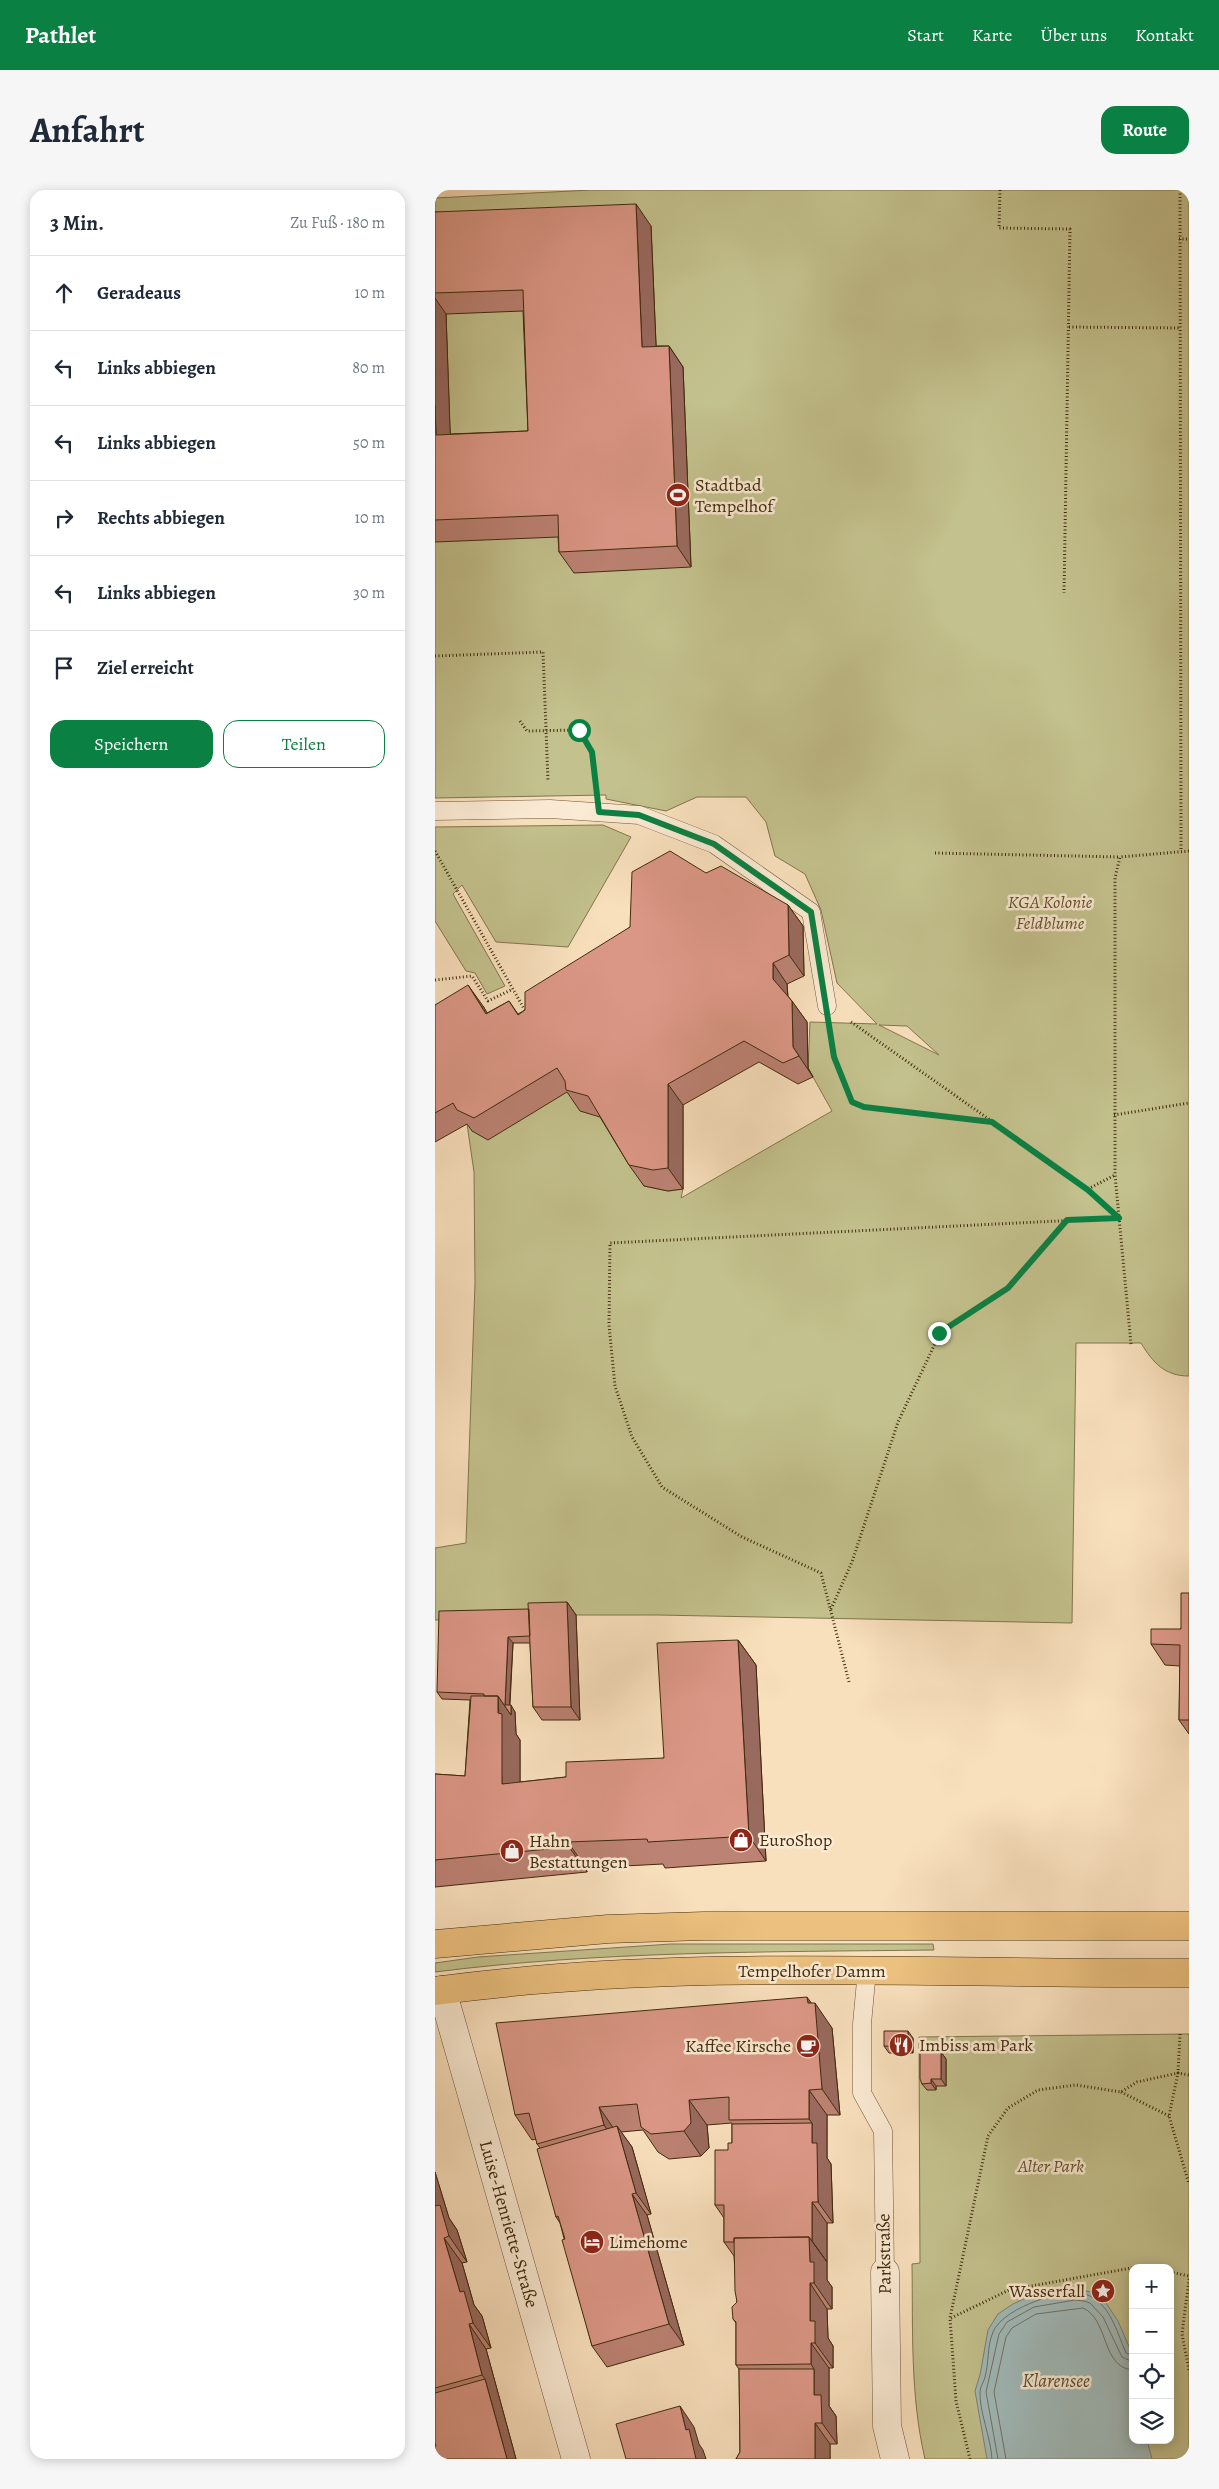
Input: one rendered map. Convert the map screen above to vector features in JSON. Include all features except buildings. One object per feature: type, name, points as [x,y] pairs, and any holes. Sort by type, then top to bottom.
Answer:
[{"type":"main road","points":[[435,1944],[608,1929],[704,1926],[1189,1926]]},
{"type":"main road","name":"Tempelhofer Damm","points":[[438,1990],[601,1975],[867,1970],[1189,1973]]},
{"type":"street","name":"Luise-Henriette-Straße","points":[[438,1990],[576,2459]]},
{"type":"street","name":"Parkstraße","points":[[885,2272],[887,2426],[895,2459]]},
{"type":"lane","points":[[435,811],[549,809],[639,815],[714,844],[811,912],[827,1006]]},
{"type":"lane","name":"Parkstraße","points":[[867,1970],[862,2054],[862,2093],[883,2131],[885,2272]]},
{"type":"path","points":[[1000,190],[999,228],[1070,228],[1064,593]]},
{"type":"path","points":[[1180,190],[1181,850]]},
{"type":"path","points":[[1179,239],[1189,239]]},
{"type":"path","points":[[1069,327],[1181,328]]},
{"type":"path","points":[[435,656],[543,652],[548,778]]},
{"type":"path","points":[[520,721],[527,731],[579,730],[592,752],[599,812]]},
{"type":"path","points":[[935,853],[1120,857],[1181,850],[1189,851]]},
{"type":"path","points":[[435,851],[531,1022]]},
{"type":"path","points":[[1120,857],[1115,878],[1115,1175],[1131,1344]]},
{"type":"path","points":[[435,980],[473,976],[488,1002],[513,989]]},
{"type":"path","points":[[827,1006],[834,1057],[852,1102],[864,1107],[992,1122]]},
{"type":"path","points":[[876,1039],[1088,1190],[1119,1218]]},
{"type":"path","points":[[1114,1115],[1189,1103]]},
{"type":"path","points":[[1088,1190],[1115,1175]]},
{"type":"path","points":[[849,1682],[821,1573],[742,1537],[662,1487],[632,1437],[615,1386],[609,1325],[610,1243],[1119,1218]]},
{"type":"path","points":[[830,1611],[853,1562],[898,1422],[939,1333],[1008,1288],[1067,1220]]},
{"type":"path","points":[[1180,2034],[1178,2073],[1169,2116],[1189,2184]]},
{"type":"path","points":[[1121,2092],[1137,2082],[1178,2073],[1189,2074]]},
{"type":"path","points":[[970,2459],[956,2401],[950,2318],[988,2136],[1009,2108],[1038,2090],[1076,2085],[1121,2092],[1169,2116]]},
{"type":"path","points":[[950,2318],[1009,2290],[1129,2267]]},
{"type":"path","points":[[1174,2273],[1189,2277],[1182,2334],[1189,2370]]},
{"type":"green space","name":"KGA Kolonie Feldblume","points":[[591,190],[1189,190],[1189,1376],[1166,1371],[1150,1357],[1141,1343],[1076,1343],[1072,1623],[657,1615],[537,1615],[435,1620],[435,1548],[466,1543],[475,1283],[474,1172],[467,1124],[572,1089],[603,1117],[644,1186],[668,1191],[683,1189],[681,1198],[832,1111],[808,1068],[810,1022],[877,1024],[837,983],[821,910],[805,874],[775,856],[766,822],[746,797],[697,797],[666,811],[606,799],[606,795],[435,798],[435,198]],"holes":[[[879,1025],[907,1026],[939,1055]]]},
{"type":"green space","points":[[603,825],[631,837],[568,947],[496,942],[462,885],[453,894],[505,986],[487,994],[475,973],[466,971],[435,921],[435,827]]},
{"type":"green space","points":[[671,1944],[933,1944],[934,1950],[746,1952],[621,1956],[497,1965],[435,1972],[435,1963],[478,1957]]},
{"type":"green space","name":"Alter Park","points":[[1189,2034],[1189,2459],[925,2459],[917,2411],[913,2337],[912,2264],[920,2263],[919,2037]]},
{"type":"water","name":"Klarensee","points":[[1075,2289],[1096,2293],[1104,2300],[1118,2321],[1129,2347],[1129,2444],[1148,2444],[1152,2459],[987,2459],[975,2391],[980,2375],[988,2330],[998,2314],[1030,2296]]},
{"type":"place","name":"Stadtbad Tempelhof","points":[[678,495]]},
{"type":"place","name":"EuroShop","points":[[741,1840]]},
{"type":"place","name":"Hahn Bestattungen","points":[[512,1851]]},
{"type":"place","name":"Imbiss am Park","points":[[901,2045]]},
{"type":"place","name":"Kaffee Kirsche","points":[[808,2046]]},
{"type":"place","name":"Limehome","points":[[592,2242]]},
{"type":"place","name":"Wasserfall","points":[[1103,2291]]},
{"type":"route","points":[[579,730],[592,752],[599,812],[639,815],[714,844],[811,912],[834,1057],[852,1102],[864,1107],[992,1122],[1088,1190],[1119,1218],[1067,1220],[1008,1288],[939,1333]]}]
